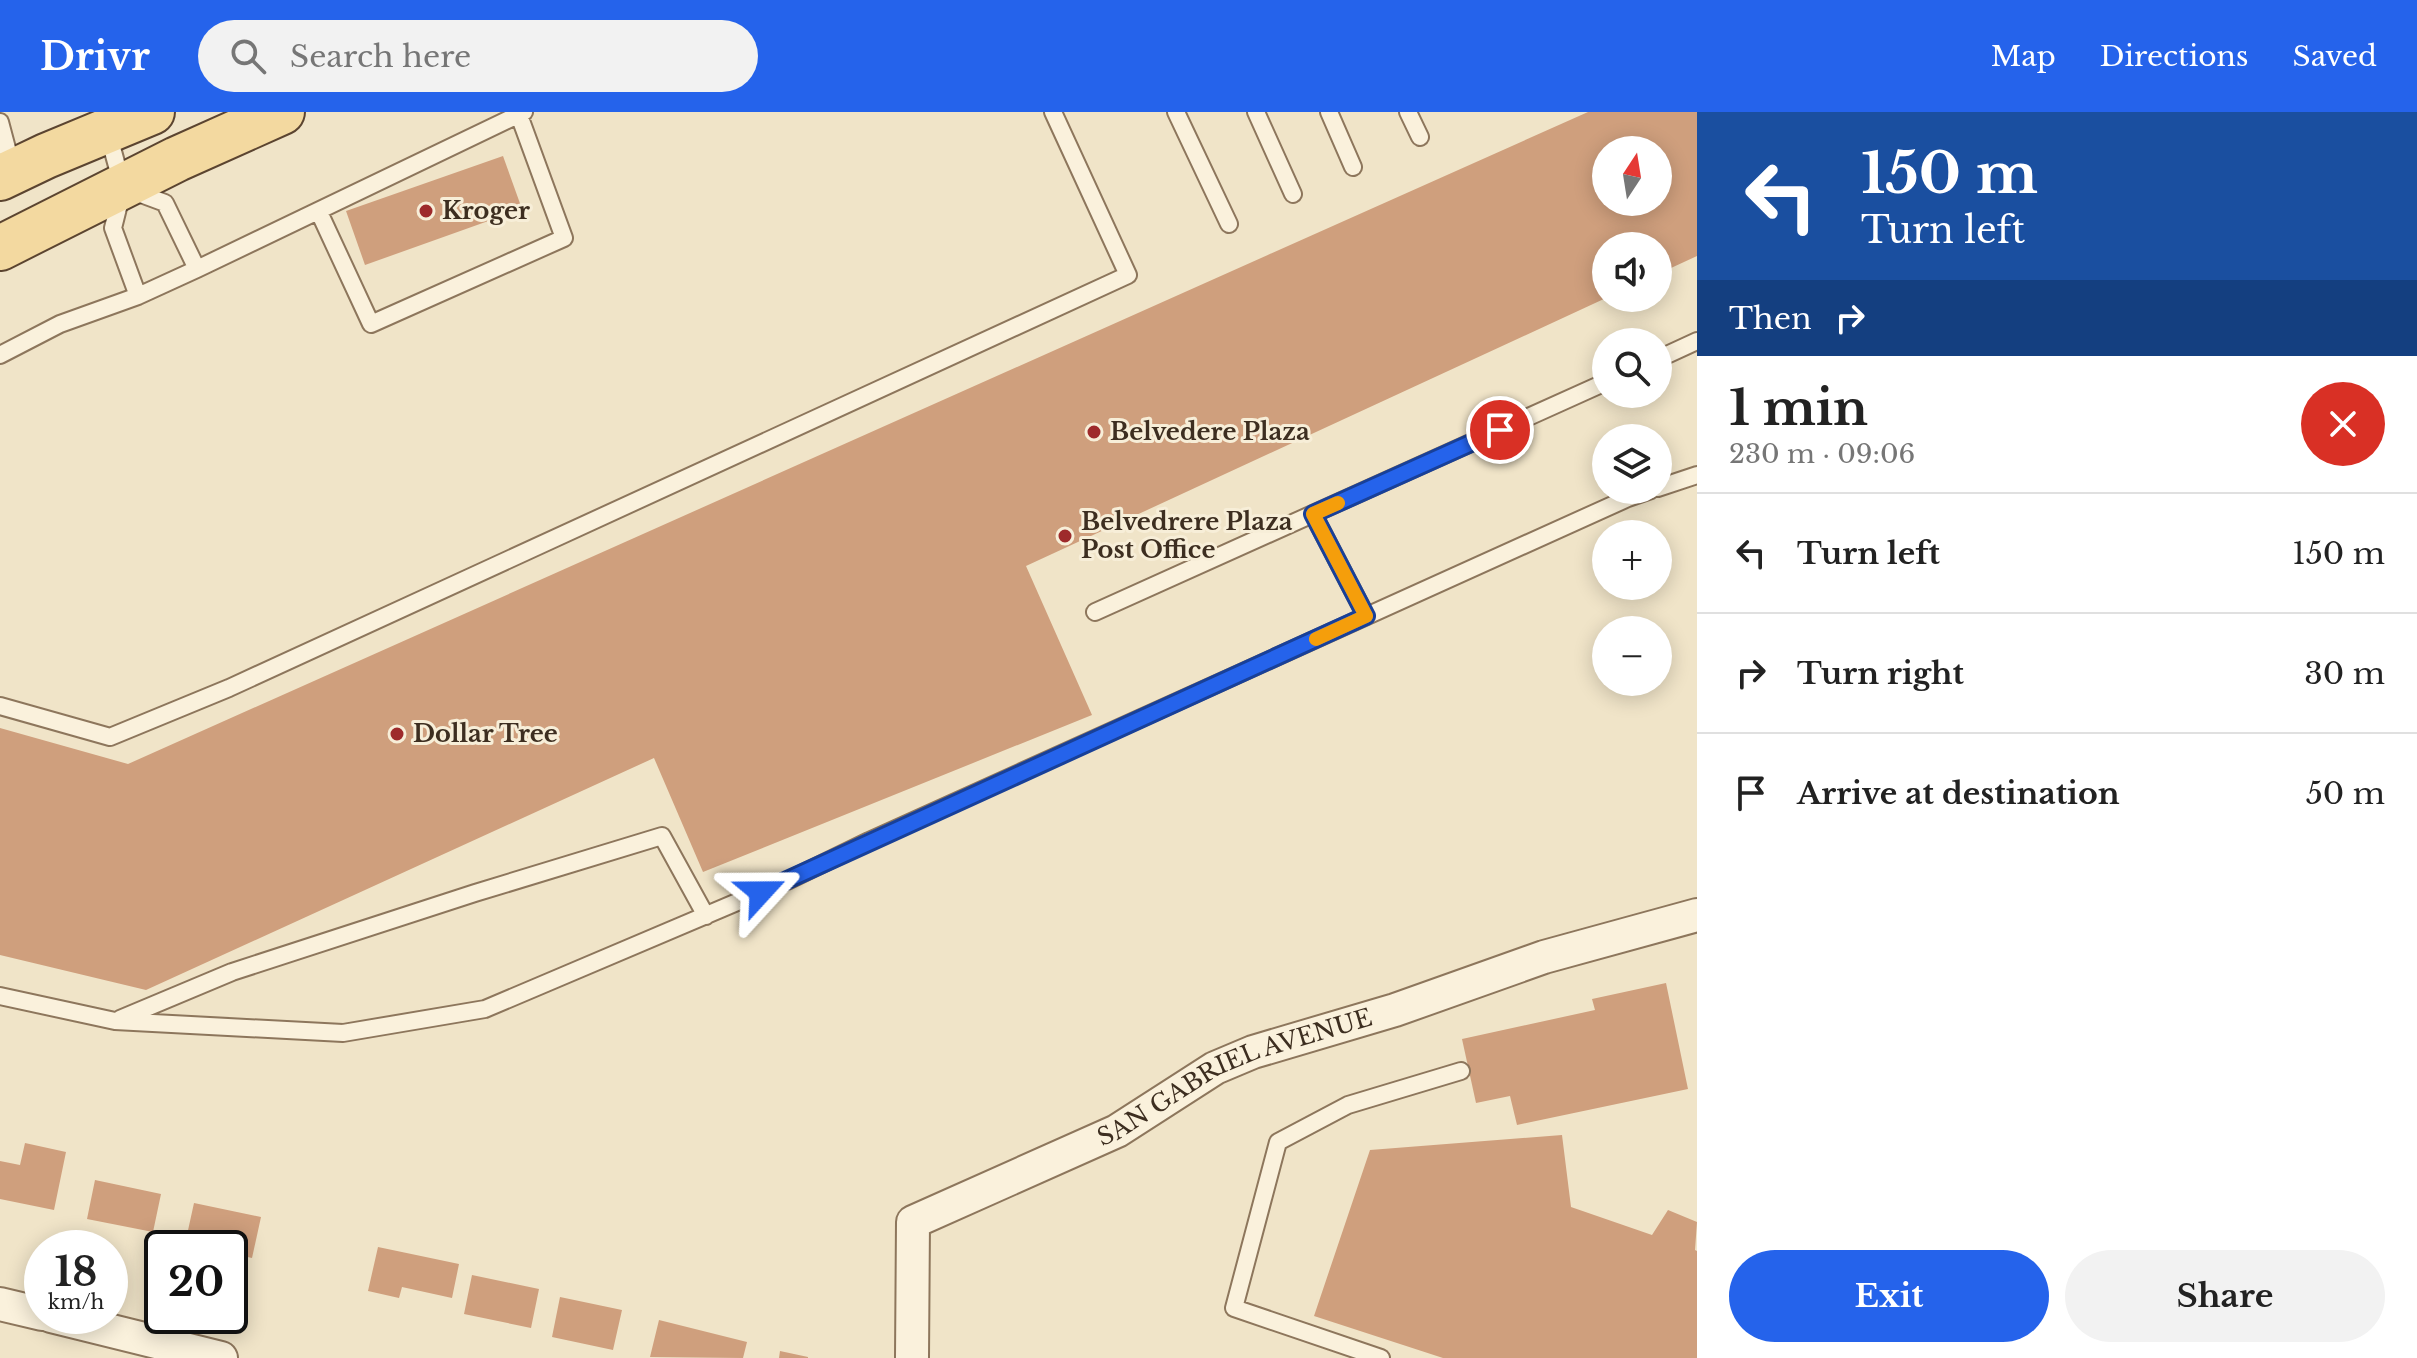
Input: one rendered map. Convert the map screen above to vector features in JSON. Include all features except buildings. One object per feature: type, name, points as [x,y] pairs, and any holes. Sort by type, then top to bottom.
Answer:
[{"type":"main road","points":[[7,175],[107,121],[152,112]]},
{"type":"main road","points":[[0,248],[177,159],[282,112]]},
{"type":"street","name":"SAN GABRIEL AVENUE","points":[[912,1358],[913,1222],[1117,1131],[1215,1068],[1253,1052],[1395,1010],[1544,957],[1697,915]]},
{"type":"street","points":[[0,1304],[24,1310]]},
{"type":"street","points":[[124,1334],[221,1358]]},
{"type":"lane","points":[[0,706],[110,737],[229,688],[1128,275],[1053,112]]},
{"type":"lane","points":[[1176,112],[1229,224]]},
{"type":"lane","points":[[1256,112],[1293,194]]},
{"type":"lane","points":[[1329,112],[1353,167]]},
{"type":"lane","points":[[1408,112],[1420,137]]},
{"type":"lane","points":[[0,355],[60,324],[138,296],[197,269],[521,113],[564,238],[371,324],[319,212]]},
{"type":"lane","points":[[1,117],[7,175]]},
{"type":"lane","points":[[107,121],[123,188],[113,228],[138,296]]},
{"type":"lane","points":[[123,188],[165,203],[197,269]]},
{"type":"lane","points":[[1672,353],[1697,341]]},
{"type":"lane","points":[[1095,612],[1592,388]]},
{"type":"lane","points":[[1672,483],[1697,475]]},
{"type":"lane","points":[[0,996],[115,1021],[343,1033],[485,1009],[706,916],[1613,504]]},
{"type":"lane","points":[[1313,514],[1366,616]]},
{"type":"lane","points":[[115,1021],[232,972],[662,836],[706,916]]},
{"type":"lane","points":[[1381,1358],[1234,1308],[1278,1142],[1348,1105],[1461,1071]]},
{"type":"slow traffic","points":[[1316,639],[1366,616],[1313,514],[1338,503]]},
{"type":"place","name":"Kroger","points":[[426,211]]},
{"type":"place","name":"Belvedere Plaza","points":[[1094,432]]},
{"type":"place","name":"Belvedrere Plaza Post Office","points":[[1065,536]]},
{"type":"place","name":"Dollar Tree","points":[[397,734]]},
{"type":"route","points":[[761,892],[1366,616],[1313,514],[1500,430]]}]
